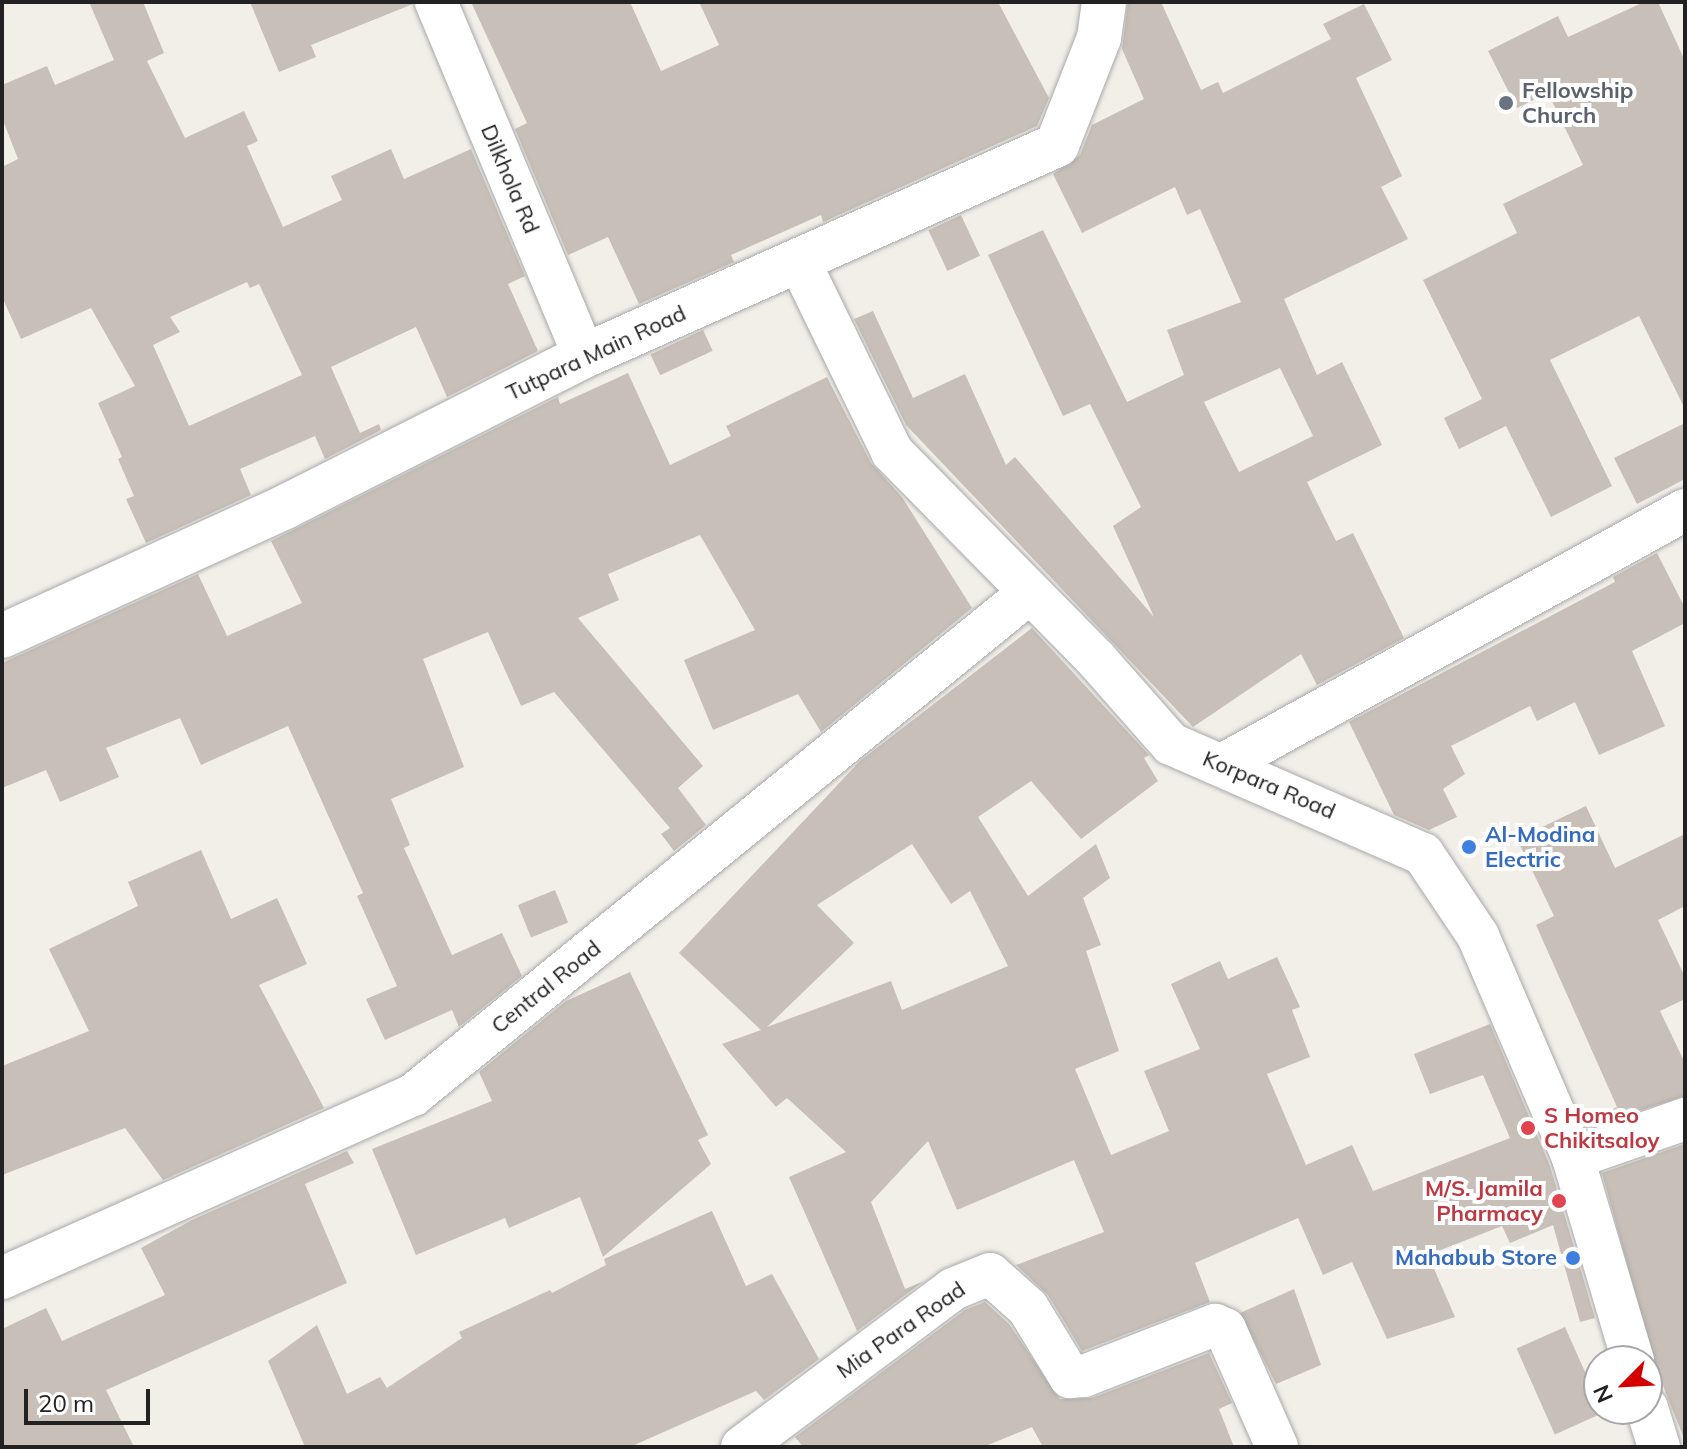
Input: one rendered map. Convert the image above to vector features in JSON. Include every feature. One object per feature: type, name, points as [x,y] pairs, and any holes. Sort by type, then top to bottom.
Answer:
[{"type":"street","name":"Dilkhola Rd","points":[[436,2],[584,356]]},
{"type":"street","name":"Tutpara Main Road","points":[[2,636],[285,507],[584,356],[800,263],[1057,145],[1099,38],[1104,2]]},
{"type":"street","name":"Korpara Road","points":[[800,263],[892,452],[1028,594],[1096,659],[1171,744],[1423,854],[1478,936],[1573,1158],[1628,1345]]},
{"type":"street","points":[[1222,765],[1685,510]]},
{"type":"street","name":"Central Road","points":[[2,1278],[413,1095],[1028,594]]},
{"type":"street","points":[[1573,1158],[1685,1119]]},
{"type":"street","name":"Mia Para Road","points":[[742,1447],[953,1289],[990,1274],[1028,1308],[1070,1377],[1084,1376],[1215,1325],[1225,1329],[1277,1447]]},
{"type":"street","points":[[1652,1425],[1659,1447]]},
{"type":"building","points":[[89,2],[143,2],[164,53],[147,61],[185,138],[244,111],[258,141],[247,146],[283,227],[342,200],[331,176],[391,149],[404,179],[471,149],[525,276],[508,284],[538,351],[447,397],[416,327],[331,367],[360,433],[379,424],[381,430],[325,459],[315,436],[240,469],[251,495],[146,543],[126,499],[134,496],[118,459],[122,457],[98,403],[135,386],[91,308],[21,339],[2,297],[2,167],[18,159],[2,118],[2,85],[47,66],[55,85],[114,60]],"holes":[[[247,282],[250,288],[259,284],[302,375],[189,426],[153,345],[180,332],[170,317]]]},
{"type":"building","points":[[250,2],[413,4],[311,45],[316,57],[279,72]]},
{"type":"building","points":[[471,2],[630,2],[661,71],[719,45],[699,2],[998,2],[1049,98],[1037,126],[823,222],[821,215],[731,255],[734,262],[639,304],[608,237],[568,255],[515,129],[527,123]]},
{"type":"building","points":[[1128,2],[1161,2],[1201,90],[1218,82],[1223,93],[1331,39],[1323,24],[1364,4],[1392,60],[1356,78],[1402,176],[1381,187],[1408,239],[1284,299],[1317,375],[1342,362],[1382,445],[1307,482],[1336,541],[1353,533],[1404,638],[1317,685],[1301,654],[1193,727],[906,425],[854,319],[873,311],[913,398],[965,374],[1006,465],[1015,457],[1154,617],[1113,526],[1141,507],[1090,404],[1063,416],[988,255],[1043,230],[1127,402],[1184,375],[1167,330],[1241,302],[1200,209],[1187,215],[1175,187],[1082,233],[1053,174],[1080,155],[1092,125],[1144,99],[1122,49]],"holes":[[[1280,368],[1313,436],[1239,472],[1204,402]]]},
{"type":"building","points":[[1644,2],[1658,2],[1685,61],[1685,409],[1639,316],[1550,360],[1612,486],[1551,517],[1506,426],[1459,449],[1444,418],[1482,399],[1423,280],[1517,233],[1503,204],[1583,165],[1548,93],[1517,108],[1488,51],[1558,16],[1568,37]]},
{"type":"building","points":[[961,215],[980,256],[947,271],[928,230]]},
{"type":"building","points":[[703,330],[713,351],[660,375],[650,355]]},
{"type":"building","points":[[628,373],[670,465],[731,436],[726,426],[827,377],[871,463],[902,497],[972,608],[821,732],[798,694],[713,730],[684,660],[755,630],[700,535],[608,574],[619,600],[578,618],[703,766],[678,788],[706,825],[674,851],[661,834],[670,828],[554,692],[521,706],[488,632],[423,659],[464,767],[391,799],[410,845],[404,848],[452,955],[502,933],[522,976],[459,1027],[452,1010],[385,1040],[366,999],[397,986],[357,896],[363,893],[288,726],[201,765],[180,718],[106,748],[119,777],[60,802],[46,770],[2,788],[2,663],[198,574],[227,636],[302,603],[271,541],[558,397],[560,404]]},
{"type":"building","points":[[1685,423],[1685,479],[1637,504],[1614,458]]},
{"type":"building","points":[[1657,553],[1685,608],[1685,623],[1632,651],[1665,726],[1599,755],[1575,702],[1537,721],[1530,706],[1451,746],[1465,774],[1443,789],[1457,817],[1429,830],[1394,815],[1349,722],[1615,582],[1613,577]]},
{"type":"building","points":[[1032,628],[1149,755],[1144,758],[1158,781],[1081,839],[1031,781],[978,817],[1028,896],[1096,844],[1110,878],[1083,898],[1101,945],[1086,951],[1119,1051],[1075,1069],[1111,1155],[1169,1131],[1144,1071],[1200,1049],[1171,984],[1220,961],[1228,979],[1277,957],[1300,1007],[1292,1010],[1310,1057],[1267,1074],[1306,1165],[1352,1145],[1373,1191],[1510,1138],[1483,1075],[1430,1094],[1414,1054],[1490,1024],[1550,1166],[1595,1318],[1580,1322],[1553,1225],[1510,1243],[1502,1226],[1428,1255],[1455,1317],[1387,1339],[1352,1262],[1323,1275],[1298,1218],[1195,1263],[1210,1302],[1082,1351],[1048,1295],[1016,1265],[1104,1232],[1074,1160],[957,1210],[928,1141],[871,1202],[905,1289],[924,1281],[857,1331],[789,1177],[846,1152],[787,1098],[776,1107],[722,1044],[761,1030],[679,953],[860,761]],"holes":[[[912,844],[951,904],[970,891],[1008,966],[902,1010],[891,981],[767,1027],[854,943],[817,905]]]},
{"type":"building","points":[[1586,806],[1615,868],[1685,834],[1685,906],[1658,920],[1685,977],[1685,999],[1660,1011],[1685,1063],[1685,1096],[1586,1128],[1584,1124],[1617,1107],[1536,925],[1554,916],[1517,839]]},
{"type":"building","points":[[201,850],[231,919],[277,898],[307,964],[259,985],[324,1108],[163,1180],[125,1128],[2,1175],[2,1066],[89,1031],[49,949],[138,906],[128,882]]},
{"type":"building","points":[[555,890],[568,922],[531,937],[518,905]]},
{"type":"building","points":[[630,972],[708,1135],[698,1140],[711,1164],[603,1257],[580,1197],[509,1228],[505,1218],[416,1255],[372,1149],[492,1101],[479,1072],[566,1001]]},
{"type":"building","points":[[1685,1144],[1685,1436],[1663,1386],[1663,1345],[1650,1345],[1602,1173]]},
{"type":"building","points":[[347,1151],[354,1163],[305,1184],[347,1283],[106,1390],[134,1447],[2,1447],[2,1329],[46,1308],[62,1341],[165,1295],[141,1248],[192,1220]]},
{"type":"building","points":[[712,1211],[746,1286],[772,1274],[819,1359],[764,1400],[756,1391],[630,1447],[305,1447],[268,1361],[317,1325],[347,1394],[380,1377],[387,1388],[462,1338],[459,1332],[550,1290],[552,1293],[606,1265],[604,1259]]},
{"type":"building","points":[[1294,1289],[1321,1365],[1276,1384],[1240,1313]]},
{"type":"building","points":[[985,1302],[1009,1324],[1060,1399],[1092,1398],[1209,1353],[1232,1403],[1219,1409],[1234,1447],[1043,1447],[1032,1427],[983,1447],[803,1447],[795,1437],[965,1310]]},
{"type":"building","points":[[1565,1327],[1583,1367],[1583,1422],[1555,1434],[1517,1349]]},
{"type":"place","name":"Fellowship Church","points":[[1506,103]]},
{"type":"place","name":"Al-Modina Electric","points":[[1469,847]]},
{"type":"place","name":"S Homeo Chikitsaloy","points":[[1528,1128]]},
{"type":"place","name":"M/S. Jamila Pharmacy","points":[[1559,1201]]},
{"type":"place","name":"Mahabub Store","points":[[1573,1258]]}]
